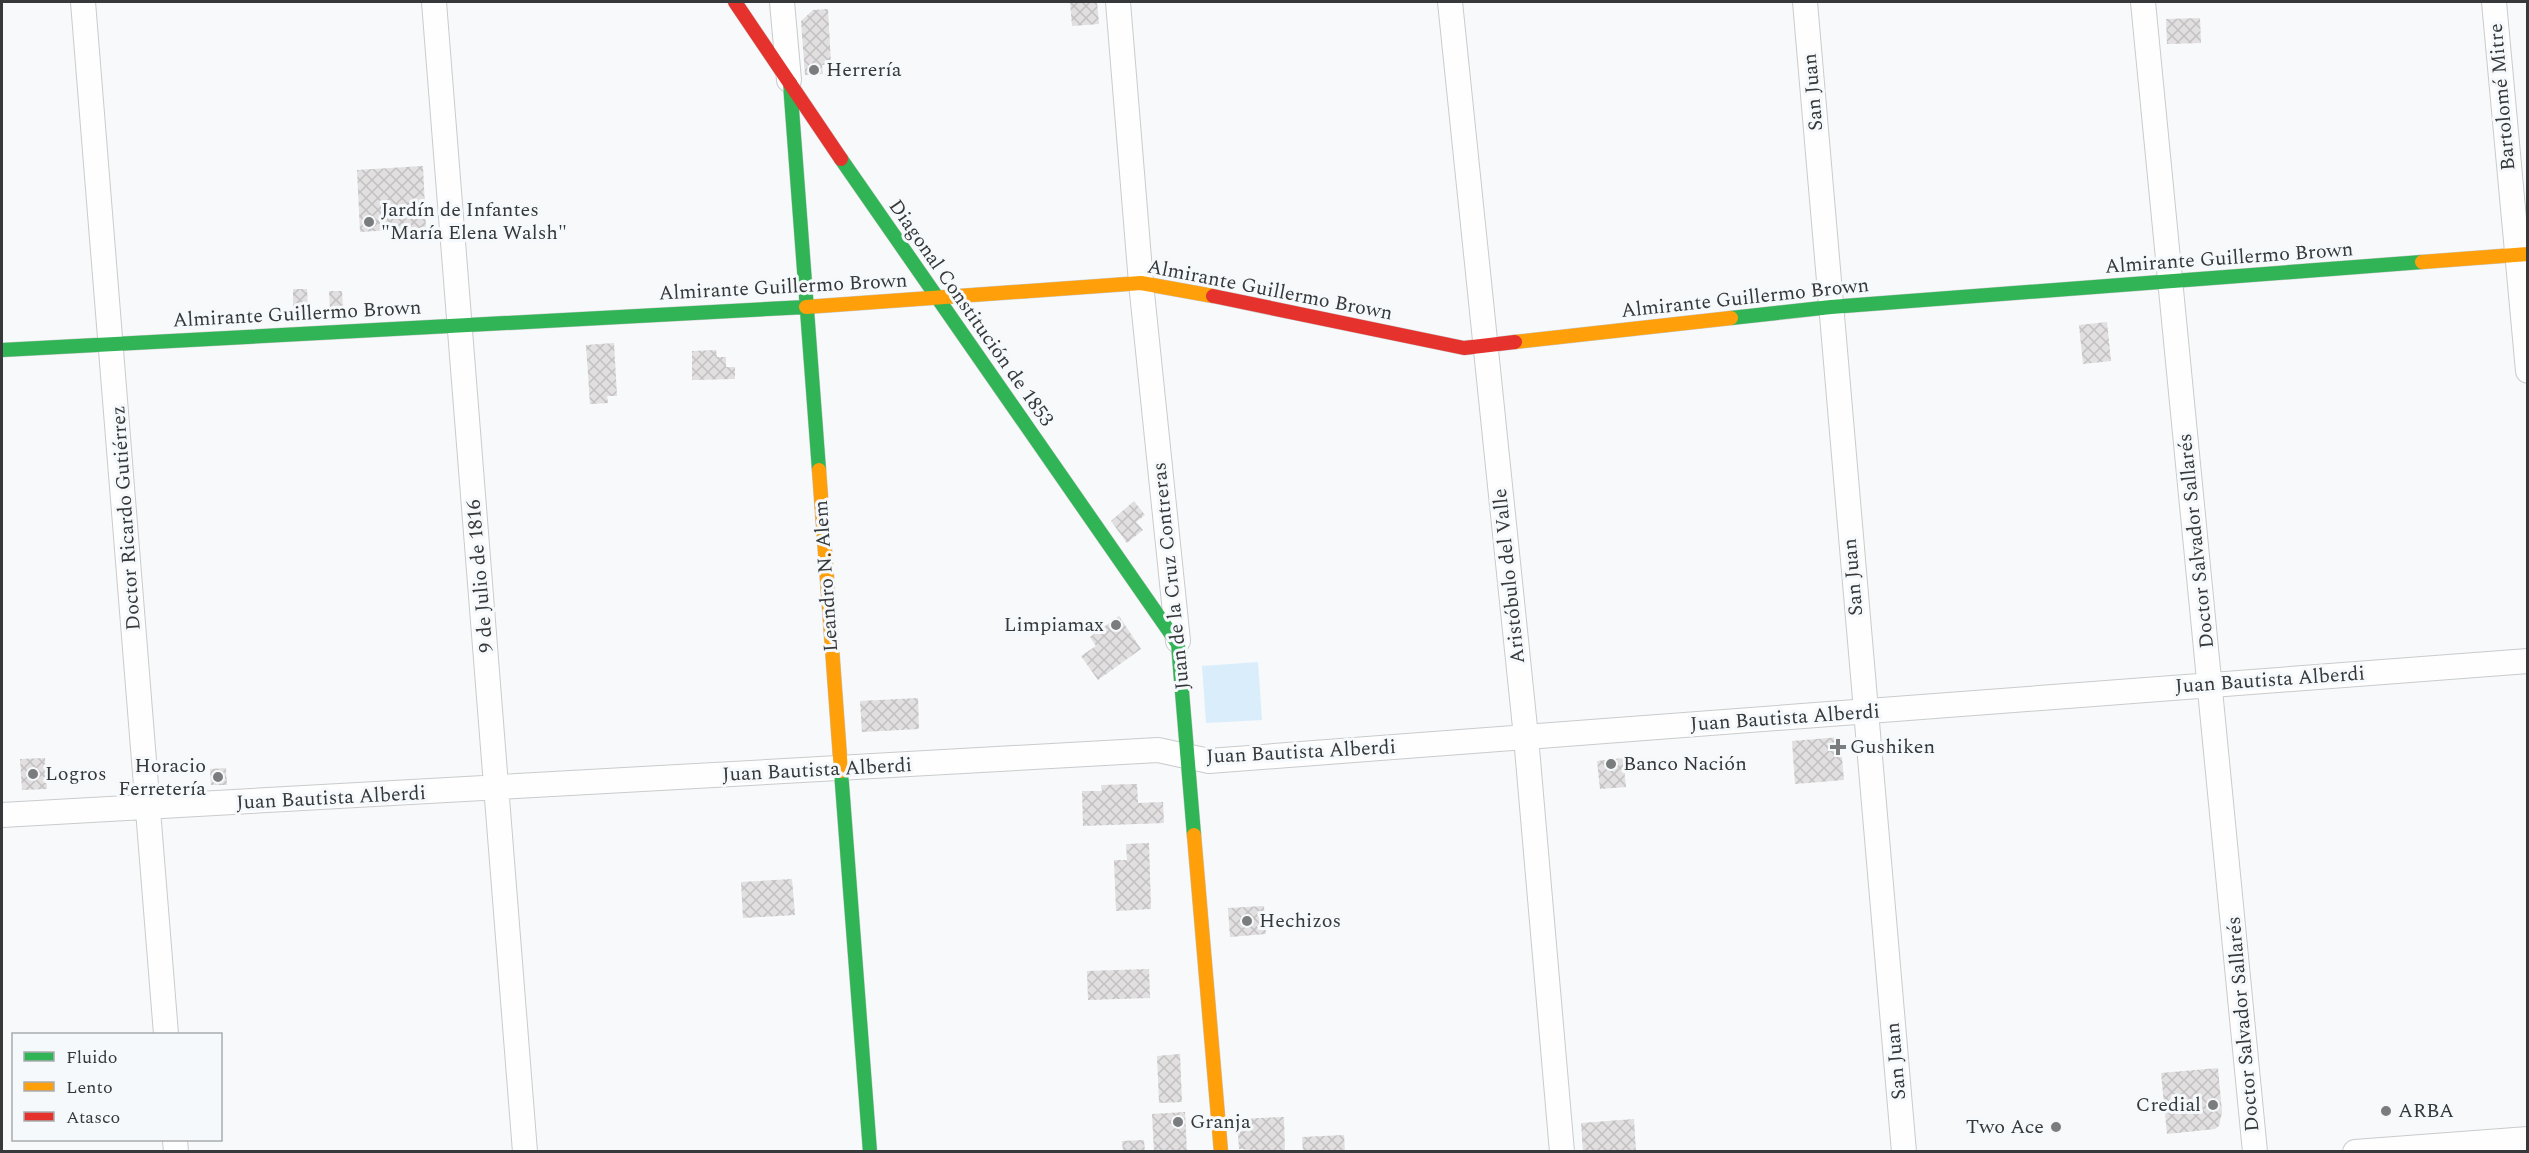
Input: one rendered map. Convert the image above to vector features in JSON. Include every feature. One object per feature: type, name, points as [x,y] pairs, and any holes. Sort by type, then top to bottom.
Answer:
[{"type":"street","name":"Doctor Ricardo Gutiérrez","points":[[83,2],[166,1033]]},
{"type":"street","name":"9 de Julio de 1816","points":[[434,2],[525,1152]]},
{"type":"street","name":"Diagonal Constitución de 1853","points":[[735,2],[935,297],[1178,644]]},
{"type":"street","name":"Leandro N. Alem","points":[[782,2],[870,1152]]},
{"type":"street","name":"Juan de la Cruz Contreras","points":[[1118,2],[1141,283],[1178,644],[1221,1152]]},
{"type":"street","name":"Aristóbulo del Valle","points":[[1450,2],[1526,737],[1562,1152]]},
{"type":"street","name":"San Juan","points":[[1805,2],[1864,712],[1904,1152]]},
{"type":"street","name":"Doctor Salvador Sallarés","points":[[2143,2],[2255,1152]]},
{"type":"street","name":"Bartolomé Mitre","points":[[2493,2],[2522,254],[2528,371]]},
{"type":"street","name":"Almirante Guillermo Brown","points":[[2,350],[806,307],[1141,283],[1170,286],[1464,348],[1831,307],[2522,254]]},
{"type":"street","name":"Juan Bautista Alberdi","points":[[2,815],[497,789],[1158,750],[1209,761],[1864,712],[2210,683],[2528,661]]},
{"type":"street","points":[[2355,1152],[2528,1139]]},
{"type":"shaded area","points":[[1258,662],[1262,720],[1206,723],[1202,666]]},
{"type":"building","points":[[1070,2],[1097,2],[1099,24],[1072,26]]},
{"type":"building","points":[[828,9],[831,64],[822,65],[823,74],[805,75],[801,21],[813,10]]},
{"type":"building","points":[[2200,18],[2201,43],[2167,44],[2166,19]]},
{"type":"building","points":[[423,166],[426,228],[360,232],[357,170]]},
{"type":"building","points":[[293,289],[307,289],[308,309],[293,310]]},
{"type":"building","points":[[329,291],[342,291],[343,308],[330,309]]},
{"type":"building","points":[[2107,322],[2111,361],[2083,364],[2079,325]]},
{"type":"building","points":[[614,343],[617,396],[607,396],[608,403],[590,404],[586,345]]},
{"type":"building","points":[[716,350],[717,357],[726,357],[726,367],[735,367],[735,379],[692,380],[692,351]]},
{"type":"building","points":[[1134,501],[1145,515],[1136,522],[1143,530],[1127,543],[1111,521]]},
{"type":"building","points":[[1119,616],[1141,649],[1098,680],[1081,656],[1096,646],[1090,637]]},
{"type":"building","points":[[918,698],[919,729],[862,732],[860,701]]},
{"type":"building","points":[[1840,737],[1844,780],[1795,784],[1792,741]]},
{"type":"building","name":"Logros","points":[[45,758],[47,789],[22,790],[20,759]]},
{"type":"building","points":[[1623,758],[1626,787],[1600,789],[1597,761]]},
{"type":"building","name":"Horacio Ferretería","points":[[226,768],[227,785],[211,785],[210,769]]},
{"type":"building","points":[[1137,784],[1138,803],[1163,802],[1164,823],[1083,826],[1082,791],[1102,791],[1101,785]]},
{"type":"building","points":[[1149,843],[1151,909],[1116,911],[1114,860],[1127,860],[1126,844]]},
{"type":"building","points":[[792,879],[795,915],[743,918],[741,882]]},
{"type":"building","name":"Hechizos","points":[[1264,906],[1266,934],[1230,937],[1228,908]]},
{"type":"building","points":[[1149,969],[1150,998],[1088,1000],[1087,971]]},
{"type":"building","points":[[1180,1054],[1182,1102],[1159,1103],[1157,1056]]},
{"type":"building","points":[[2218,1068],[2222,1112],[2219,1126],[2215,1129],[2167,1134],[2161,1073]]},
{"type":"building","points":[[1185,1112],[1187,1152],[1154,1152],[1152,1114]]},
{"type":"building","points":[[1284,1117],[1285,1152],[1239,1149],[1237,1119]]},
{"type":"building","points":[[1634,1119],[1636,1152],[1583,1152],[1581,1123]]},
{"type":"building","points":[[1344,1135],[1345,1152],[1303,1152],[1302,1137]]},
{"type":"building","points":[[1144,1140],[1145,1152],[1123,1152],[1122,1141]]},
{"type":"traffic: fast","points":[[790,83],[819,470]]},
{"type":"traffic: fast","points":[[841,159],[1178,644],[1194,835]]},
{"type":"traffic: fast","points":[[1731,318],[1831,307],[2422,262]]},
{"type":"traffic: fast","points":[[2,350],[806,307]]},
{"type":"traffic: fast","points":[[841,771],[870,1152]]},
{"type":"traffic: slow","points":[[2422,262],[2528,254]]},
{"type":"traffic: slow","points":[[806,307],[1141,283],[1213,296]]},
{"type":"traffic: slow","points":[[1515,342],[1731,318]]},
{"type":"traffic: slow","points":[[819,470],[841,771]]},
{"type":"traffic: slow","points":[[1194,835],[1221,1152]]},
{"type":"traffic: jam","points":[[735,2],[841,159]]},
{"type":"traffic: jam","points":[[1213,296],[1464,348],[1515,342]]},
{"type":"place","name":"Herrería","points":[[814,70]]},
{"type":"place","name":"Jardín de Infantes \"María Elena Walsh\"","points":[[369,222]]},
{"type":"place","name":"Limpiamax","points":[[1116,625]]},
{"type":"place","name":"Gushiken","points":[[1838,747]]},
{"type":"place","name":"Banco Nación","points":[[1611,764]]},
{"type":"place","name":"Logros","points":[[33,774]]},
{"type":"place","name":"Horacio Ferretería","points":[[218,777]]},
{"type":"place","name":"Hechizos","points":[[1247,921]]},
{"type":"place","name":"Credial","points":[[2213,1105]]},
{"type":"place","name":"ARBA","points":[[2386,1111]]},
{"type":"place","name":"Granja","points":[[1178,1122]]},
{"type":"place","name":"Two Ace","points":[[2056,1127]]}]
